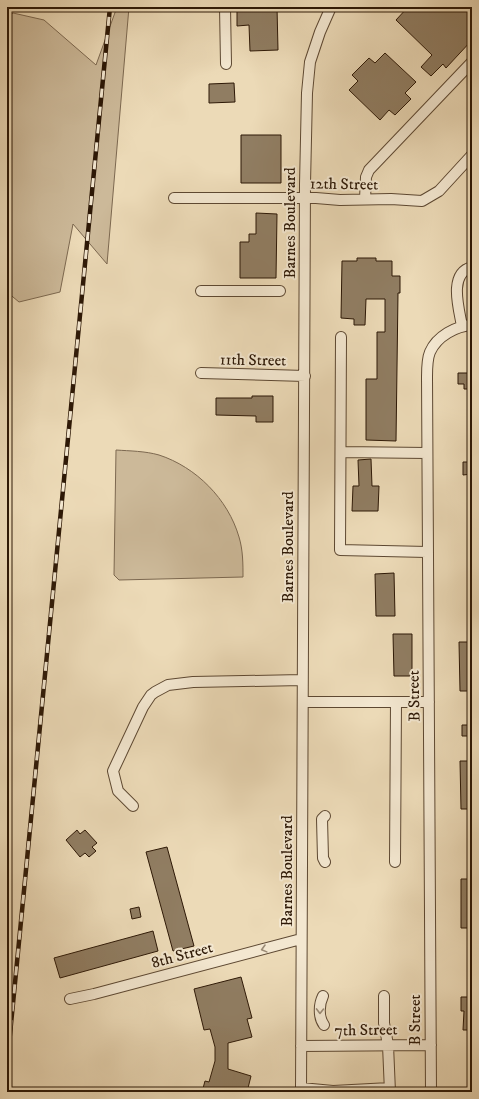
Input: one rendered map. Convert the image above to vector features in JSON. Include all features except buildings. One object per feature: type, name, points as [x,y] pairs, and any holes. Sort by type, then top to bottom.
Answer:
[{"type":"street","points":[[225,7],[226,64]]},
{"type":"street","name":"Barnes Boulevard","points":[[301,1090],[302,680],[307,93],[310,62],[320,32],[331,7]]},
{"type":"street","points":[[365,199],[366,177],[369,170],[472,62]]},
{"type":"street","name":"12th Street","points":[[174,198],[305,198],[422,201],[439,191],[472,155]]},
{"type":"street","points":[[467,325],[457,293],[457,283],[460,274],[472,267]]},
{"type":"street","points":[[200,291],[280,291]]},
{"type":"street","name":"B Street","points":[[431,1092],[426,383],[430,351],[444,336],[467,325]]},
{"type":"street","points":[[341,337],[340,550],[427,552]]},
{"type":"street","name":"11th Street","points":[[201,373],[305,376]]},
{"type":"street","points":[[341,452],[427,453]]},
{"type":"street","points":[[133,806],[118,791],[113,771],[143,707],[151,695],[155,692],[174,683],[302,680]]},
{"type":"street","points":[[303,702],[429,702]]},
{"type":"street","points":[[395,862],[396,702]]},
{"type":"street","points":[[325,816],[322,819],[322,858],[325,862]]},
{"type":"street","name":"8th Street","points":[[70,999],[301,939]]},
{"type":"street","points":[[323,996],[321,1001],[320,1020],[324,1025]]},
{"type":"street","points":[[301,1090],[390,1090],[388,1045],[384,1023],[384,996]]},
{"type":"street","name":"7th Street","points":[[301,1046],[430,1045]]},
{"type":"shaded area","points":[[117,7],[129,7],[107,264],[73,224],[60,292],[19,302],[7,292],[7,19],[13,13],[44,20],[96,65]]},
{"type":"shaded area","points":[[116,450],[143,452],[159,455],[173,460],[198,476],[209,486],[219,498],[234,523],[241,547],[243,577],[119,580],[114,575]]},
{"type":"railway","points":[[7,1065],[110,7]]}]
